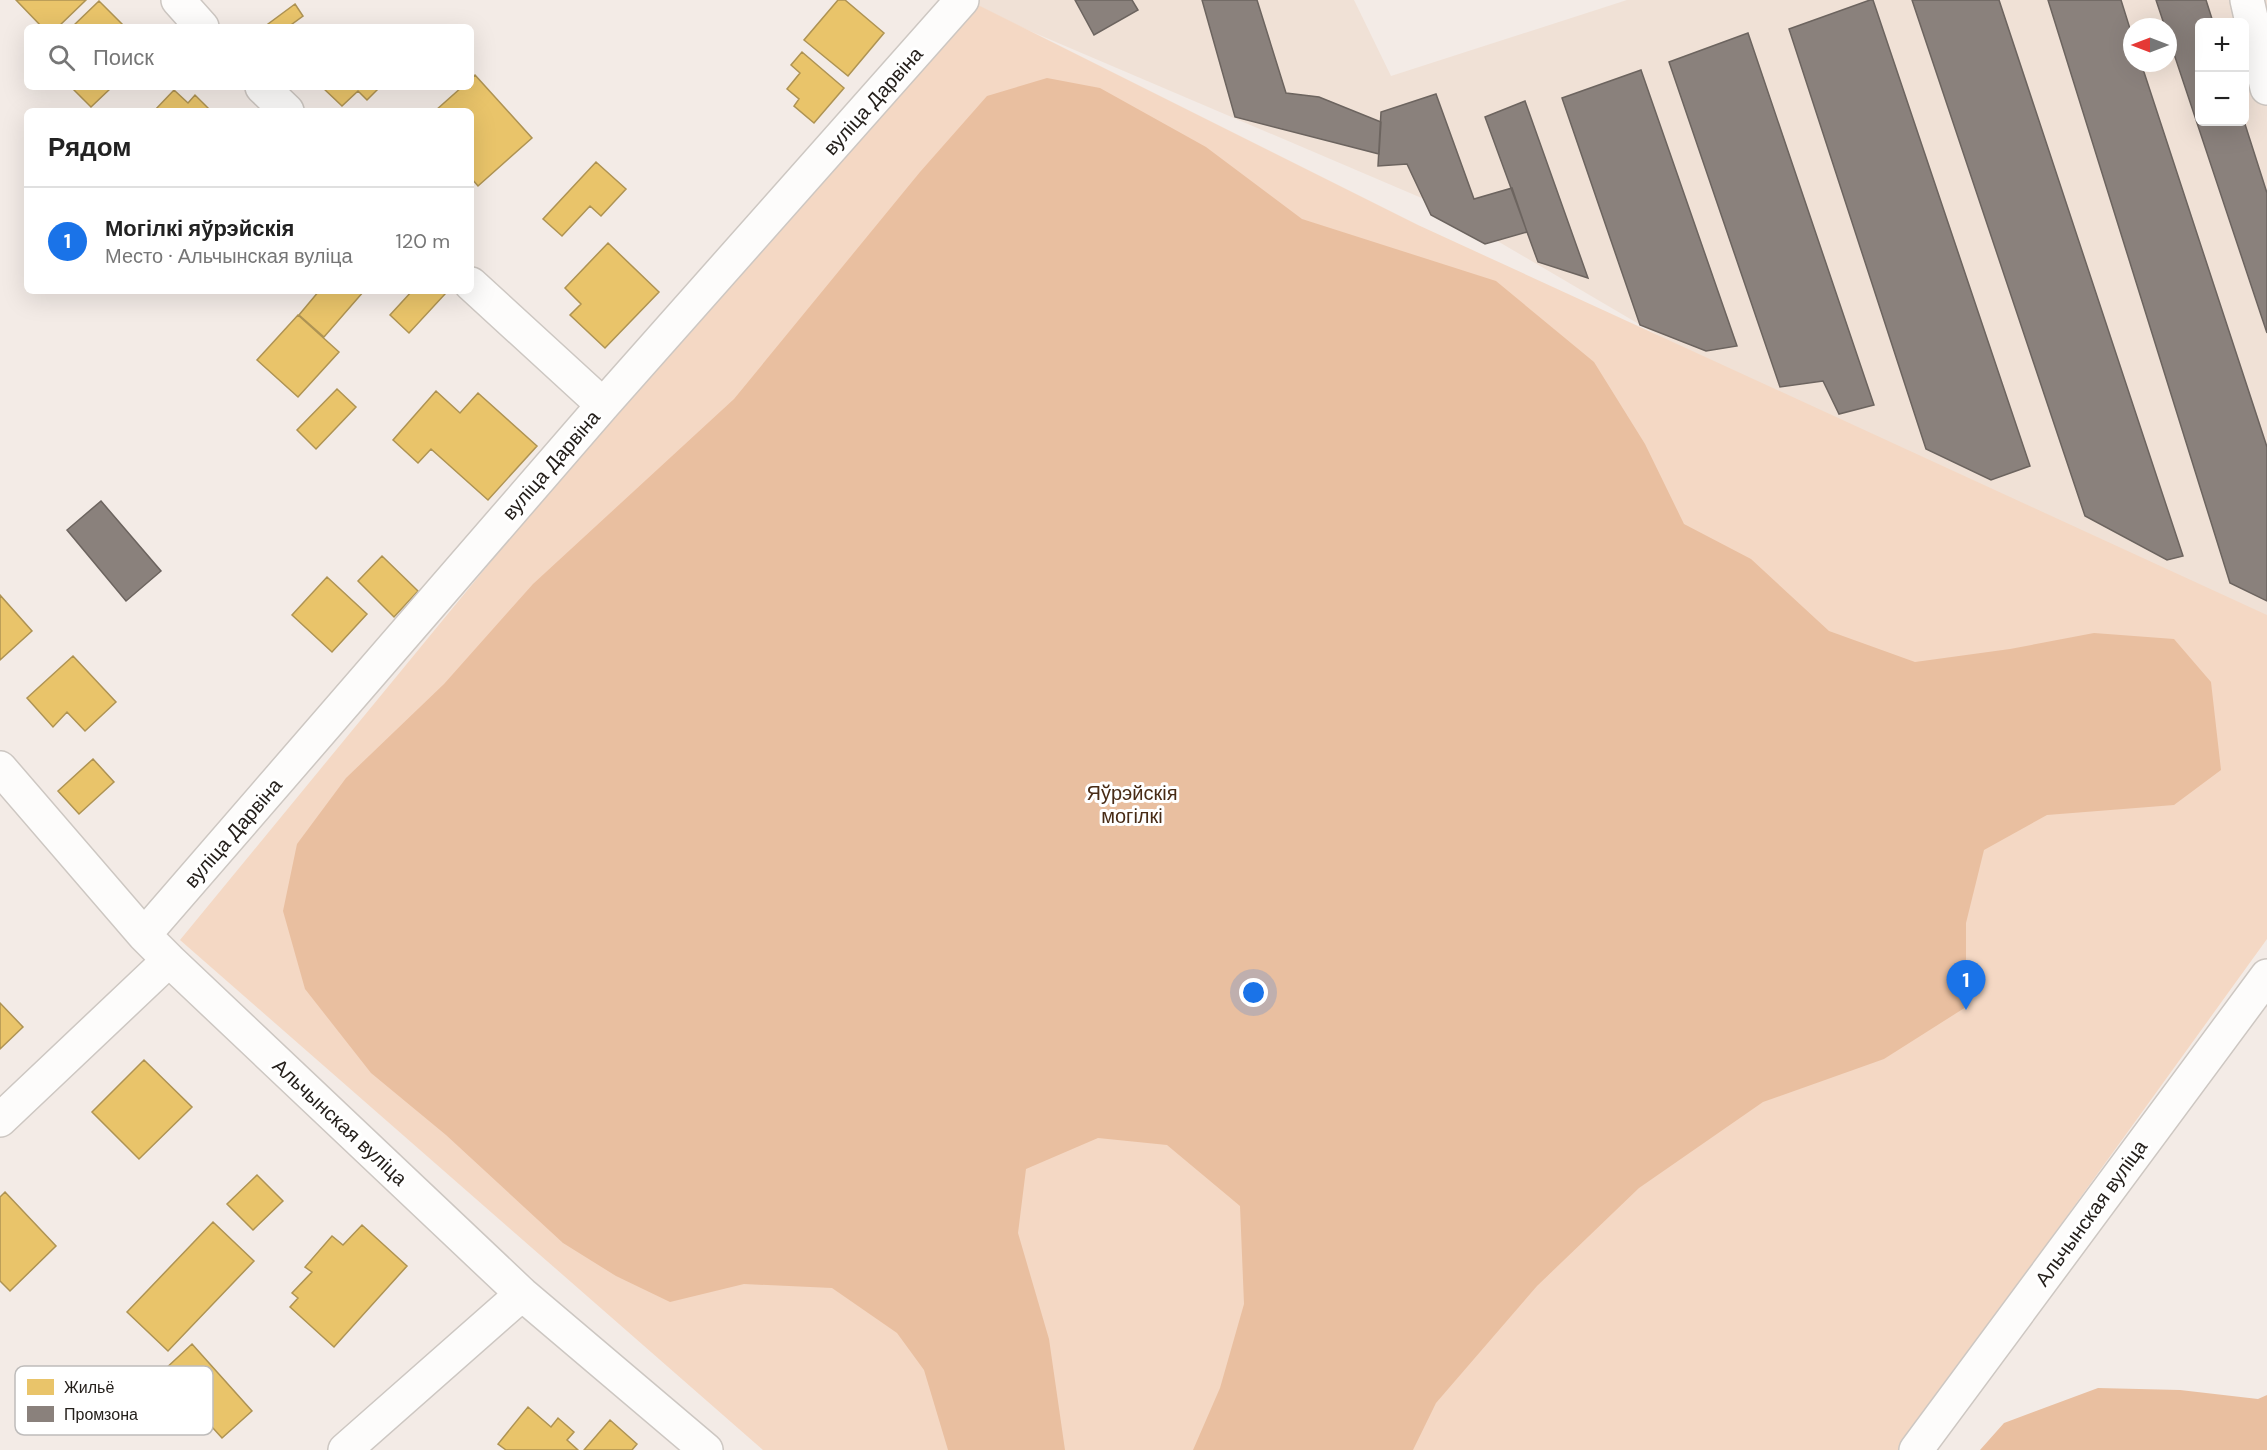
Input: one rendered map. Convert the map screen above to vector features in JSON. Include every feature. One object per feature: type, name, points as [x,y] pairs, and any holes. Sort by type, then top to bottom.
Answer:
[{"type":"street","points":[[178,0],[199,24]]},
{"type":"street","name":"вуліца Дарвіна","points":[[144,935],[603,405],[962,0]]},
{"type":"street","points":[[2247,0],[2267,88]]},
{"type":"street","points":[[265,90],[284,108]]},
{"type":"street","points":[[474,287],[603,405]]},
{"type":"street","name":"Альчынская вуліца","points":[[0,768],[144,935],[169,960],[522,1294],[706,1450]]},
{"type":"street","points":[[0,1120],[169,960]]},
{"type":"street","name":"Альчынская вуліца","points":[[1916,1450],[2267,976]]},
{"type":"street","points":[[345,1450],[522,1294]]},
{"type":"shaded area","points":[[972,0],[1354,0],[1391,76],[1627,0],[2267,0],[2267,693],[1431,202],[967,4]]},
{"type":"green space","name":"Яўрэйскія могілкі","points":[[968,0],[1418,225],[2267,615],[2267,939],[1898,1450],[763,1450],[180,940],[599,430]]},
{"type":"green space","name":"Яўрэйскія могілкі","points":[[1047,78],[1100,88],[1206,147],[1302,219],[1496,281],[1594,362],[1645,444],[1684,524],[1751,559],[1829,631],[1915,662],[2010,649],[2094,633],[2174,639],[2211,682],[2221,770],[2174,805],[2047,815],[1984,850],[1966,923],[1966,1007],[1884,1059],[1763,1102],[1639,1188],[1537,1286],[1436,1403],[1413,1450],[1193,1450],[1220,1388],[1244,1304],[1240,1206],[1167,1145],[1098,1138],[1026,1169],[1018,1233],[1049,1339],[1065,1450],[948,1450],[924,1370],[897,1333],[832,1288],[744,1284],[670,1302],[616,1276],[563,1243],[446,1135],[371,1073],[305,989],[283,911],[297,844],[346,778],[444,684],[533,584],[734,399],[920,172],[987,96]]},
{"type":"green space","points":[[2098,1388],[2180,1390],[2258,1399],[2267,1395],[2267,1450],[1980,1450],[2004,1423]]},
{"type":"building: Жильё","points":[[16,0],[86,0],[61,24],[39,24]]},
{"type":"building: Жильё","points":[[838,0],[845,0],[884,33],[848,76],[804,40]]},
{"type":"building: Жильё","points":[[99,1],[122,24],[75,24]]},
{"type":"building: Жильё","points":[[295,4],[303,16],[292,24],[268,24]]},
{"type":"building: Жильё","points":[[802,52],[844,88],[814,123],[794,106],[799,99],[787,89],[800,73],[791,65]]},
{"type":"building: Жильё","points":[[474,76],[532,138],[478,186],[474,181],[474,108],[438,108],[459,90],[474,90]]},
{"type":"building: Жильё","points":[[74,90],[109,90],[91,107]]},
{"type":"building: Жильё","points":[[174,90],[188,103],[195,95],[208,108],[157,108]]},
{"type":"building: Жильё","points":[[325,90],[377,90],[367,100],[358,91],[342,106]]},
{"type":"building: Жильё","points":[[596,162],[626,189],[601,216],[590,206],[562,236],[543,219]]},
{"type":"building: Жильё","points":[[608,243],[659,292],[605,348],[570,315],[581,304],[565,288]]},
{"type":"building: Жильё","points":[[316,294],[361,294],[324,337],[299,315]]},
{"type":"building: Жильё","points":[[409,294],[445,294],[409,333],[390,315]]},
{"type":"building: Жильё","points":[[298,315],[339,352],[298,397],[257,360]]},
{"type":"building: Жильё","points":[[337,389],[356,407],[316,449],[297,430]]},
{"type":"building: Жильё","points":[[436,391],[460,413],[478,393],[537,446],[488,500],[431,449],[418,463],[393,440]]},
{"type":"building: Жильё","points":[[382,556],[418,591],[394,617],[358,581]]},
{"type":"building: Жильё","points":[[327,577],[367,614],[332,652],[292,615]]},
{"type":"building: Жильё","points":[[0,595],[32,631],[0,660]]},
{"type":"building: Жильё","points":[[73,656],[116,702],[85,731],[67,712],[53,727],[27,698]]},
{"type":"building: Жильё","points":[[93,759],[114,782],[79,814],[58,791]]},
{"type":"building: Жильё","points":[[0,1003],[23,1027],[0,1049]]},
{"type":"building: Жильё","points":[[144,1060],[192,1107],[139,1159],[92,1112]]},
{"type":"building: Жильё","points":[[257,1175],[283,1201],[253,1230],[227,1204]]},
{"type":"building: Жильё","points":[[5,1192],[56,1246],[10,1291],[0,1281],[0,1197]]},
{"type":"building: Жильё","points":[[213,1222],[254,1261],[168,1351],[127,1312]]},
{"type":"building: Жильё","points":[[362,1225],[407,1266],[334,1347],[290,1307],[298,1298],[292,1293],[312,1272],[305,1267],[332,1236],[343,1245]]},
{"type":"building: Жильё","points":[[192,1344],[212,1366],[168,1366]]},
{"type":"building: Жильё","points":[[213,1367],[252,1411],[222,1438],[213,1428]]},
{"type":"building: Жильё","points":[[528,1407],[551,1427],[558,1418],[574,1432],[567,1440],[578,1450],[506,1450],[498,1444]]},
{"type":"building: Жильё","points":[[610,1420],[637,1444],[632,1450],[584,1450]]},
{"type":"building: Промзона","points":[[1075,0],[1132,0],[1138,10],[1094,35]]},
{"type":"building: Промзона","points":[[1202,0],[1257,0],[1286,93],[1319,97],[1381,122],[1379,154],[1235,117]]},
{"type":"building: Промзона","points":[[1873,0],[2030,466],[1991,480],[1926,449],[1789,29]]},
{"type":"building: Промзона","points":[[1912,0],[1999,0],[2183,556],[2167,560],[2085,516]]},
{"type":"building: Промзона","points":[[2048,0],[2121,0],[2127,18],[2123,18],[2123,72],[2144,72],[2267,447],[2267,601],[2230,583]]},
{"type":"building: Промзона","points":[[2156,0],[2206,0],[2212,18],[2195,18],[2195,117],[2177,63],[2177,18],[2162,18]]},
{"type":"building: Промзона","points":[[1748,33],[1874,405],[1839,414],[1823,381],[1780,387],[1669,62]]},
{"type":"building: Промзона","points":[[1641,70],[1737,346],[1706,351],[1640,325],[1562,98]]},
{"type":"building: Промзона","points":[[1436,94],[1474,199],[1512,188],[1527,232],[1485,244],[1431,215],[1407,164],[1378,166],[1381,112]]},
{"type":"building: Промзона","points":[[1525,101],[1588,278],[1538,262],[1485,117]]},
{"type":"building: Промзона","points":[[2198,126],[2246,126],[2267,193],[2267,333]]},
{"type":"building: Промзона","points":[[101,501],[161,571],[126,601],[67,530]]},
{"type":"place","name":"Могілкі яўрэйскія","points":[[1966,1010]]}]
